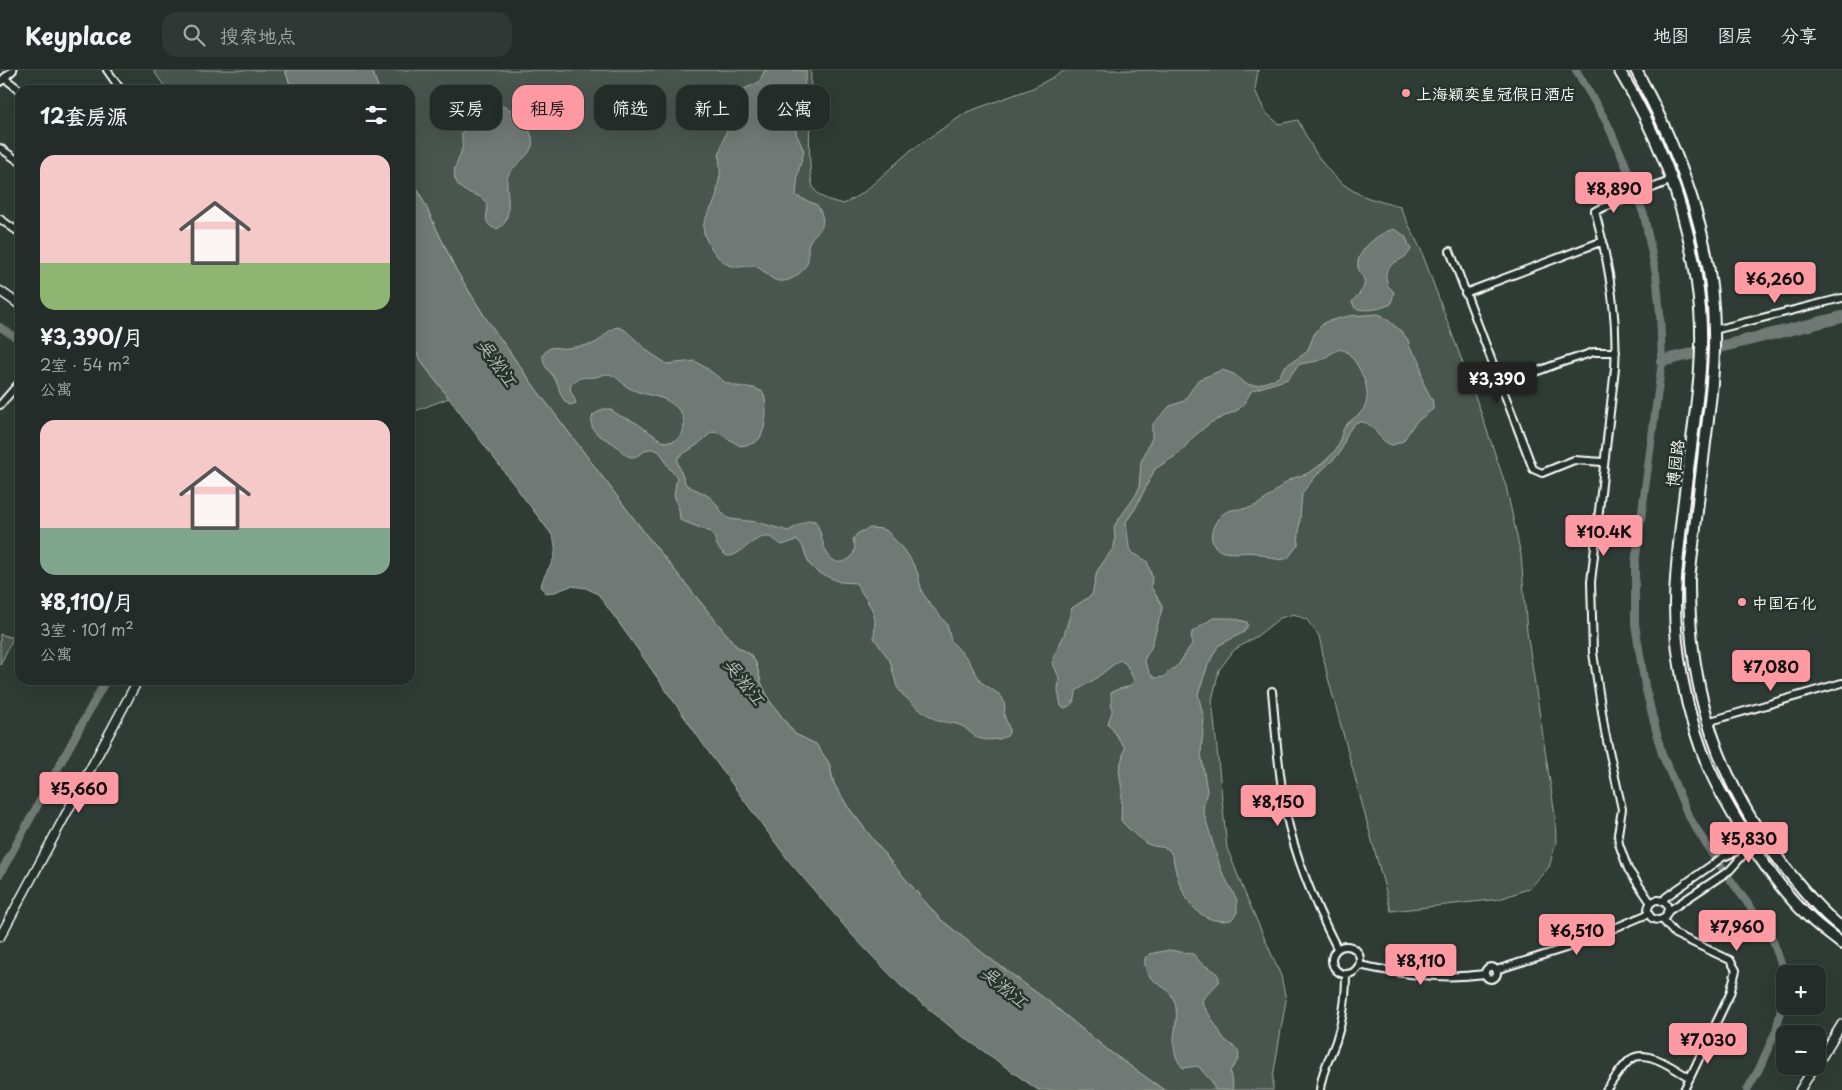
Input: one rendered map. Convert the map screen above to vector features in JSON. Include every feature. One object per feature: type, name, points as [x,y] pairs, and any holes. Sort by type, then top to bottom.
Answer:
[{"type":"main road","name":"博园路","points":[[1619,70],[1649,124],[1672,180],[1684,222],[1700,310],[1700,377],[1676,581],[1677,636],[1689,706],[1698,738],[1712,775],[1730,810],[1752,845],[1774,879],[1808,917],[1842,944]]},
{"type":"main road","name":"博园路","points":[[1636,70],[1669,135],[1692,199],[1710,281],[1714,330],[1712,374],[1689,579],[1688,612],[1697,683],[1707,722],[1720,758],[1740,801],[1761,836],[1807,895],[1842,928]]},
{"type":"street","points":[[13,70],[2,80],[15,87]]},
{"type":"street","points":[[107,70],[118,85]]},
{"type":"street","points":[[0,148],[15,158]]},
{"type":"street","points":[[1651,903],[1633,878],[1621,850],[1618,834],[1622,809],[1612,772],[1594,664],[1591,582],[1616,352],[1615,312],[1610,272],[1595,211],[1672,180]]},
{"type":"street","points":[[0,219],[15,230]]},
{"type":"street","points":[[1466,293],[1603,240]]},
{"type":"street","points":[[1450,251],[1533,469],[1542,473],[1578,459],[1604,462]]},
{"type":"street","points":[[0,291],[15,302]]},
{"type":"street","points":[[1714,330],[1842,298]]},
{"type":"street","points":[[1501,385],[1594,352],[1616,352]]},
{"type":"street","points":[[0,405],[15,388]]},
{"type":"street","points":[[1707,722],[1842,683]]},
{"type":"street","points":[[0,937],[135,685]]},
{"type":"street","points":[[1272,691],[1282,794],[1291,835],[1321,918],[1338,948]]},
{"type":"street","points":[[1662,902],[1666,897],[1723,857],[1752,845]]},
{"type":"street","points":[[1667,912],[1666,906],[1662,902],[1656,901],[1651,903],[1648,908],[1648,914],[1655,920],[1662,919],[1667,912],[1730,870],[1752,845]]},
{"type":"street","points":[[1359,965],[1414,975],[1450,977],[1485,974],[1488,978],[1493,979],[1496,975],[1496,970],[1569,947],[1648,914]]},
{"type":"street","points":[[1662,919],[1675,934],[1726,958],[1734,965],[1736,970],[1735,978],[1717,1020],[1684,1090]]},
{"type":"street","points":[[1345,946],[1353,948],[1358,954],[1359,965],[1355,971],[1346,975],[1339,973],[1332,965],[1331,957],[1338,948],[1345,946]]},
{"type":"street","points":[[1320,1090],[1322,1076],[1342,1020],[1346,975]]},
{"type":"street","points":[[1826,1050],[1842,1024]]},
{"type":"street","points":[[1606,1090],[1630,1060],[1638,1057],[1651,1057],[1690,1078]]},
{"type":"street","points":[[1800,1090],[1809,1075]]},
{"type":"shaded area","points":[[153,70],[285,70],[290,85],[164,85]]},
{"type":"shaded area","points":[[372,70],[811,70],[811,85],[758,85],[758,130],[810,130],[810,168],[814,189],[820,196],[828,200],[844,204],[864,192],[911,150],[967,112],[1033,88],[1066,70],[1258,70],[1255,90],[1265,112],[1279,124],[1298,120],[1317,155],[1343,184],[1366,197],[1400,207],[1421,250],[1479,407],[1506,486],[1521,555],[1527,632],[1555,815],[1556,842],[1549,867],[1530,888],[1500,899],[1391,911],[1327,674],[1319,636],[1307,620],[1294,614],[1280,618],[1257,636],[1234,650],[1219,670],[1212,700],[1227,848],[1281,976],[1286,1000],[1273,1077],[1273,1090],[1164,1090],[1109,1051],[1048,1001],[940,919],[890,861],[848,807],[834,784],[829,763],[816,745],[795,734],[769,700],[761,682],[756,663],[750,654],[736,646],[647,536],[536,389],[485,317],[456,270],[415,184],[415,85],[377,85]]},
{"type":"shaded area","points":[[415,350],[426,368],[449,398],[415,411]]},
{"type":"shaded area","points":[[0,634],[13,638],[0,665]]},
{"type":"water","points":[[285,70],[372,70],[377,85],[290,85]]},
{"type":"water","points":[[765,70],[806,70],[804,85],[758,85],[758,130],[796,130],[804,151],[798,173],[796,196],[817,205],[822,214],[823,221],[822,226],[809,242],[808,260],[805,267],[793,278],[783,281],[773,279],[754,266],[733,267],[723,262],[712,249],[704,232],[705,221],[717,193],[720,172],[719,155],[726,130],[748,130],[748,88],[759,82]]},
{"type":"water","points":[[502,106],[512,111],[512,130],[528,130],[530,133],[533,142],[531,149],[509,173],[507,180],[508,215],[506,221],[496,229],[488,223],[487,208],[484,200],[462,189],[456,181],[454,174],[462,149],[464,130],[502,130]]},
{"type":"water","name":"吴淞江","points":[[415,184],[456,270],[485,317],[536,389],[647,536],[736,646],[750,654],[756,663],[761,682],[769,700],[795,734],[816,744],[829,763],[834,784],[848,807],[890,861],[940,919],[1048,1001],[1109,1051],[1164,1090],[1038,1090],[958,1033],[902,987],[853,936],[789,861],[710,754],[598,594],[586,588],[571,586],[555,592],[545,593],[541,586],[555,551],[552,535],[426,368],[415,350]]},
{"type":"water","points":[[1394,229],[1405,236],[1411,249],[1405,257],[1388,268],[1386,272],[1388,285],[1394,292],[1391,304],[1364,310],[1355,308],[1352,302],[1364,286],[1364,279],[1358,267],[1360,255],[1376,238]]},
{"type":"water","points":[[1378,314],[1402,332],[1408,340],[1410,348],[1420,361],[1423,382],[1433,402],[1433,409],[1415,423],[1403,441],[1393,445],[1383,440],[1367,423],[1355,423],[1348,432],[1340,453],[1316,476],[1302,493],[1298,545],[1288,558],[1280,560],[1250,552],[1231,553],[1219,550],[1212,540],[1212,531],[1218,519],[1226,512],[1257,505],[1289,480],[1314,470],[1338,446],[1344,427],[1363,410],[1367,397],[1366,384],[1354,360],[1345,351],[1337,350],[1317,361],[1298,365],[1288,379],[1253,390],[1238,410],[1210,423],[1192,438],[1180,453],[1155,469],[1135,509],[1126,522],[1131,552],[1147,561],[1152,577],[1151,587],[1162,605],[1151,648],[1144,660],[1150,674],[1155,678],[1164,677],[1177,666],[1192,644],[1192,632],[1213,618],[1232,618],[1247,622],[1248,625],[1244,632],[1218,646],[1208,665],[1198,694],[1204,719],[1201,753],[1207,791],[1203,808],[1221,870],[1237,900],[1237,913],[1231,920],[1220,921],[1210,919],[1202,915],[1188,901],[1179,882],[1173,857],[1169,850],[1147,844],[1121,820],[1122,791],[1119,770],[1125,748],[1108,723],[1112,712],[1111,693],[1130,686],[1134,680],[1126,664],[1120,660],[1076,691],[1073,702],[1070,706],[1064,708],[1061,706],[1058,691],[1059,677],[1053,658],[1064,635],[1072,608],[1092,595],[1097,571],[1114,547],[1114,526],[1139,488],[1141,462],[1152,438],[1152,425],[1170,406],[1184,401],[1198,380],[1222,370],[1234,374],[1244,383],[1250,385],[1258,385],[1275,379],[1279,377],[1284,367],[1307,352],[1315,332],[1325,322],[1349,316]]},
{"type":"water","points":[[618,327],[625,330],[649,352],[667,364],[695,361],[726,383],[754,388],[763,392],[766,403],[766,416],[764,429],[759,439],[748,445],[740,446],[719,433],[712,432],[697,445],[678,457],[678,464],[686,485],[711,498],[724,515],[730,519],[757,522],[788,531],[809,520],[815,521],[820,530],[826,552],[833,560],[838,562],[844,562],[852,556],[855,548],[853,539],[858,533],[870,528],[887,531],[908,555],[917,571],[922,592],[947,624],[951,641],[967,658],[981,682],[1003,699],[1004,715],[1009,728],[1007,736],[987,740],[977,738],[964,727],[938,721],[919,709],[903,695],[897,687],[890,661],[874,638],[875,620],[872,609],[856,583],[840,582],[817,572],[809,564],[802,545],[797,540],[782,545],[772,538],[760,538],[738,553],[727,556],[718,547],[711,532],[680,520],[679,509],[674,495],[677,477],[661,454],[656,450],[649,449],[638,456],[631,457],[624,454],[615,445],[594,431],[592,427],[593,415],[603,409],[610,409],[620,416],[635,422],[662,441],[675,441],[682,432],[684,421],[682,415],[673,404],[661,398],[635,391],[610,374],[576,380],[570,387],[576,403],[570,405],[566,403],[556,381],[545,366],[543,355],[549,349],[555,347],[564,348],[593,344]]},
{"type":"water","points":[[1169,950],[1193,954],[1202,964],[1215,971],[1219,977],[1219,982],[1203,999],[1202,1003],[1224,1039],[1238,1050],[1238,1060],[1230,1071],[1233,1090],[1215,1090],[1212,1082],[1198,1066],[1183,1068],[1177,1059],[1174,1051],[1176,1009],[1174,1000],[1171,994],[1151,978],[1145,967],[1145,958],[1149,954]]},
{"type":"waterway","points":[[1576,70],[1606,121],[1624,161],[1644,215],[1656,274],[1662,361],[1635,564],[1635,624],[1645,686],[1662,754],[1688,815],[1712,854],[1773,941],[1783,969],[1782,1005],[1776,1031],[1759,1069],[1747,1090]]},
{"type":"waterway","points":[[1662,361],[1842,317]]},
{"type":"waterway","points":[[0,327],[15,337]]},
{"type":"waterway","points":[[0,874],[103,685]]},
{"type":"place","name":"上海颖奕皇冠假日酒店","points":[[1406,93]]},
{"type":"place","name":"中国石化","points":[[1742,602]]}]
